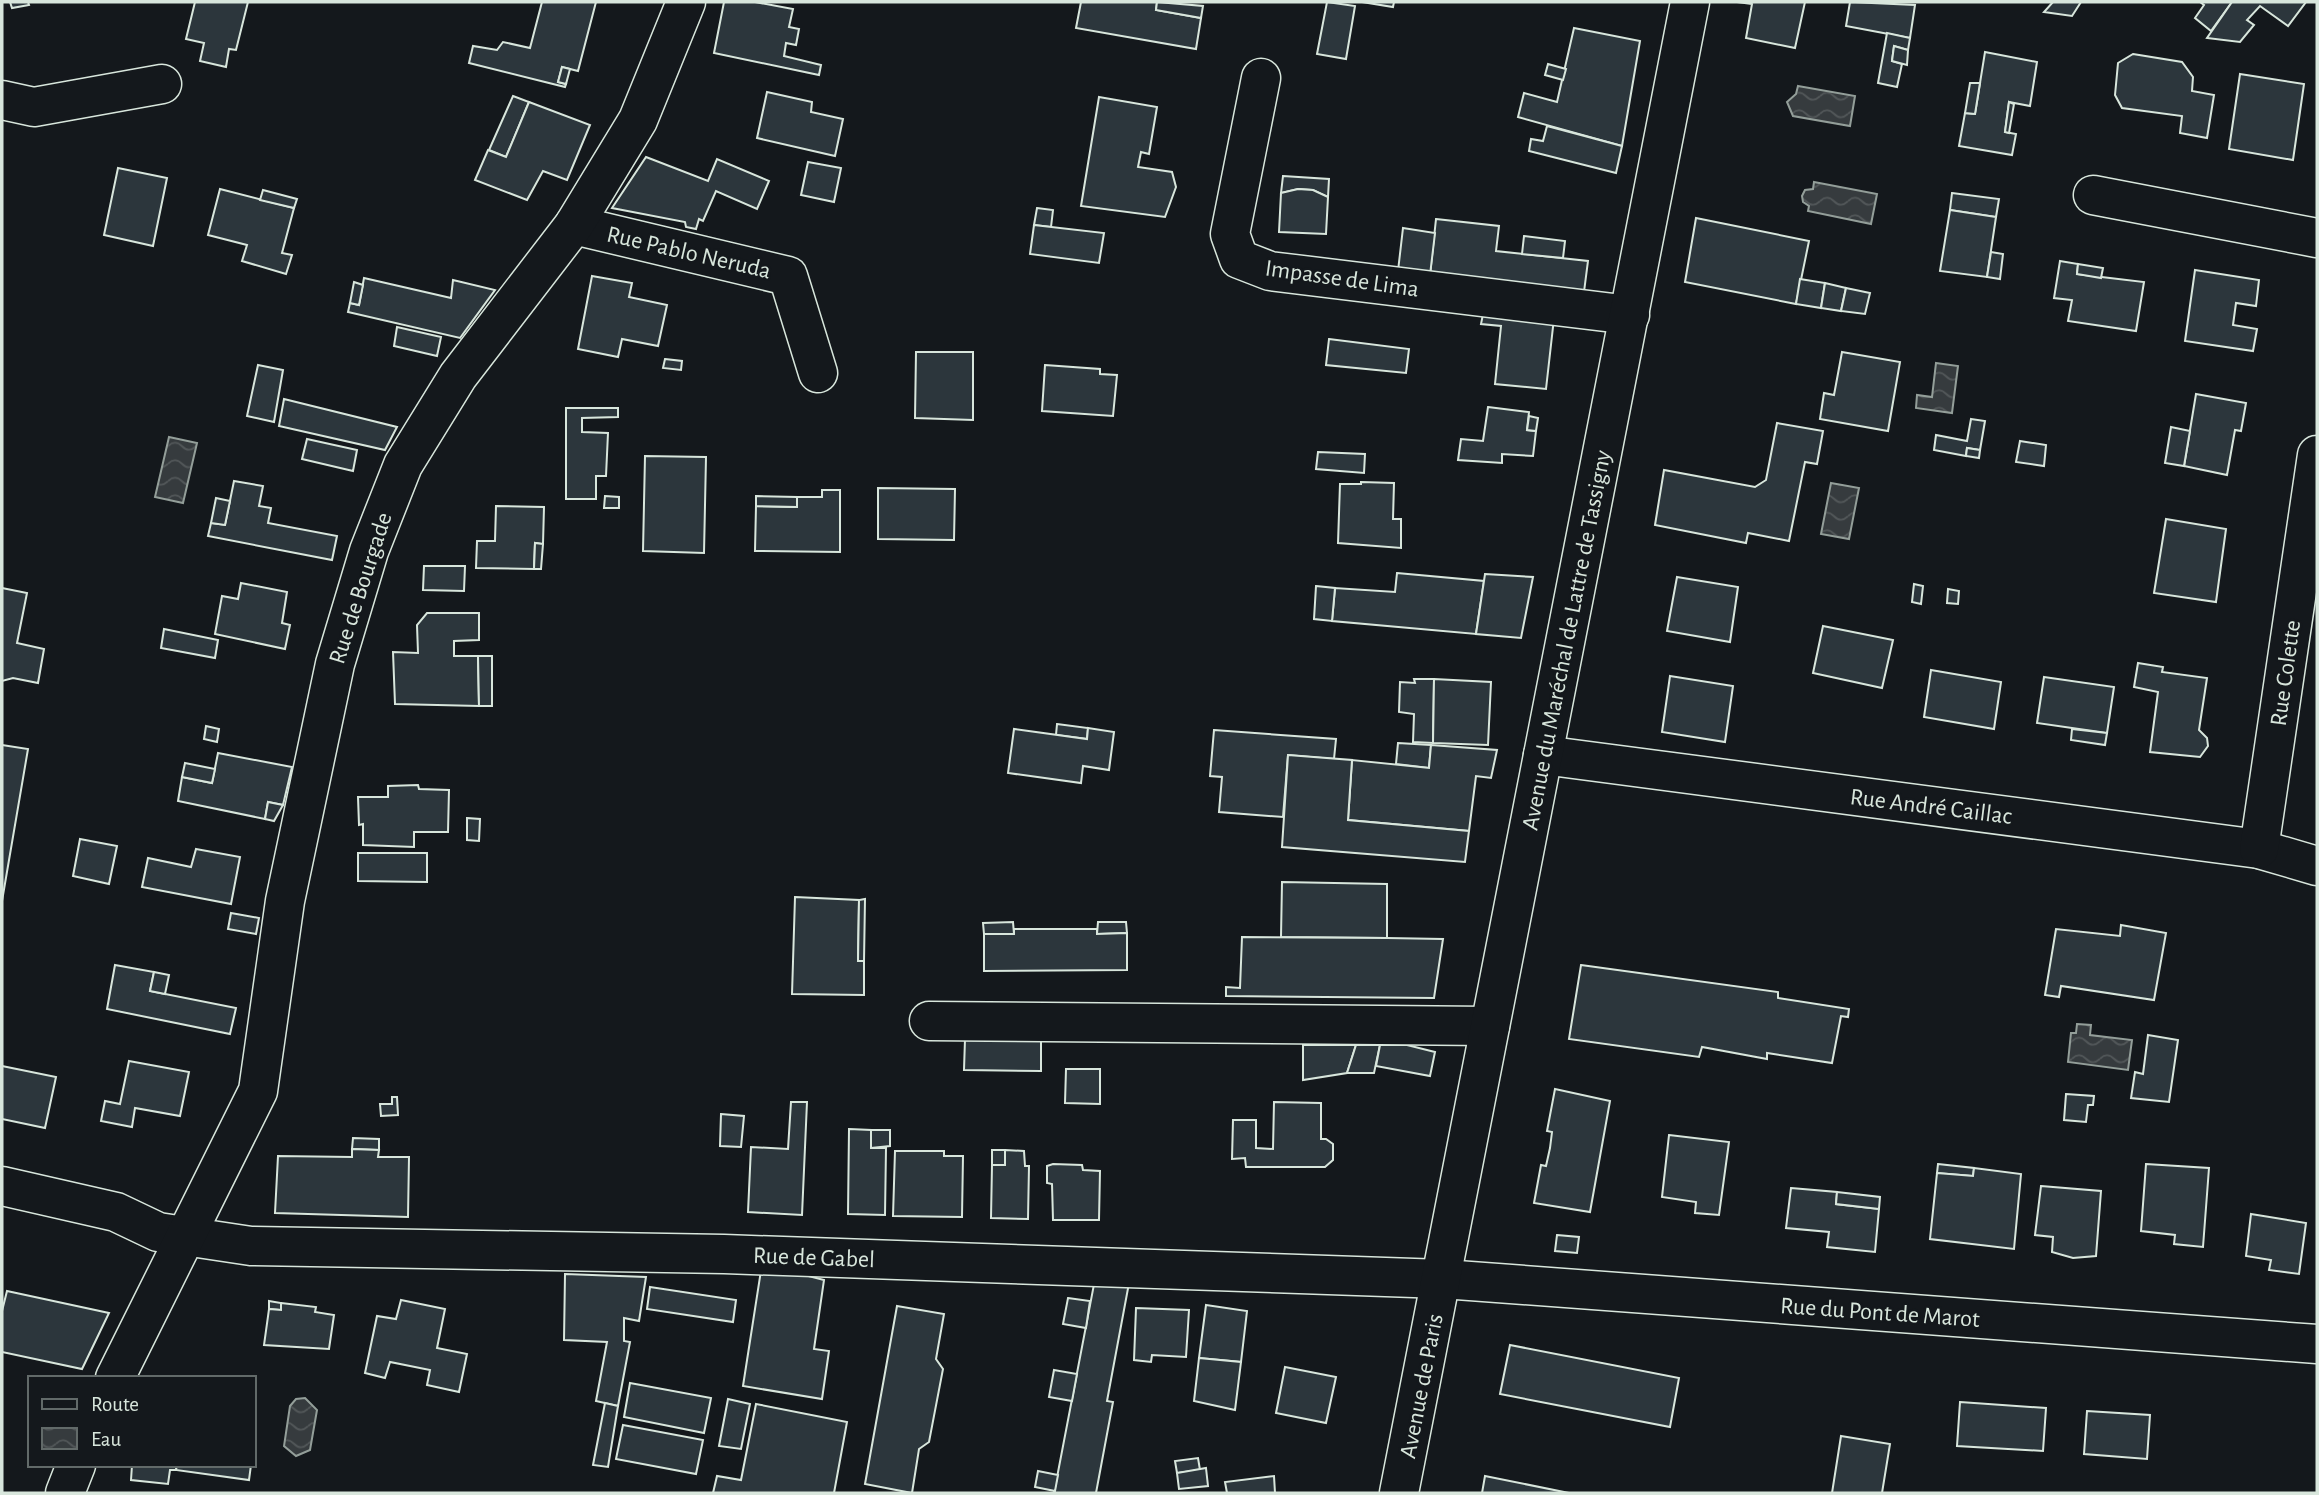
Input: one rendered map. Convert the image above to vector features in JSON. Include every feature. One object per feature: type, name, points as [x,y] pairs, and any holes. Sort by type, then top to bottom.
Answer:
[{"type":"street","name":"Rue de Bourgade","points":[[116,1376],[258,1091],[285,901],[334,664],[369,551],[403,465],[458,376],[574,225],[638,120],[686,2]]},
{"type":"street","name":"Avenue du Maréchal de Lattre de Tassigny","points":[[1443,1279],[1690,2]]},
{"type":"street","name":"Impasse de Lima","points":[[1261,78],[1230,234],[1239,259],[1270,271],[1629,315]]},
{"type":"street","points":[[2,100],[34,107],[162,85]]},
{"type":"street","points":[[2093,195],[2317,237]]},
{"type":"street","name":"Rue Pablo Neruda","points":[[574,225],[788,276],[818,373]]},
{"type":"street","name":"Rue Colette","points":[[2259,849],[2317,455]]},
{"type":"street","name":"Rue André Caillac","points":[[1543,755],[2259,849],[2317,866]]},
{"type":"street","points":[[929,1021],[1490,1026]]},
{"type":"street","name":"Rue de Gabel","points":[[2,1186],[116,1212],[158,1232],[251,1246],[738,1255],[1443,1279]]},
{"type":"street","name":"Rue du Pont de Marot","points":[[1443,1279],[2317,1345]]},
{"type":"street","name":"Avenue de Paris","points":[[1399,1493],[1443,1279]]},
{"type":"street","points":[[65,1493],[75,1467]]},
{"type":"water","points":[[1798,86],[1855,96],[1850,126],[1793,116],[1787,102],[1796,94]]},
{"type":"water","points":[[1814,182],[1877,194],[1871,224],[1808,211],[1809,206],[1803,202],[1802,196],[1805,190],[1813,189]]},
{"type":"water","points":[[1936,363],[1958,366],[1952,413],[1916,408],[1917,395],[1932,397]]},
{"type":"water","points":[[169,437],[197,443],[183,503],[155,497]]},
{"type":"water","points":[[1831,483],[1859,488],[1849,539],[1821,534]]},
{"type":"water","points":[[2077,1024],[2091,1025],[2090,1035],[2132,1040],[2128,1070],[2068,1062],[2071,1033],[2076,1033]]},
{"type":"water","points":[[305,1398],[317,1410],[310,1450],[296,1456],[284,1446],[290,1406],[296,1399]]},
{"type":"building","points":[[10,2],[28,2],[29,5],[12,8]]},
{"type":"building","points":[[195,2],[248,2],[236,50],[229,49],[226,67],[200,61],[204,43],[186,39]]},
{"type":"building","points":[[542,2],[596,2],[578,71],[562,67],[558,82],[566,84],[565,87],[469,63],[473,46],[497,50],[503,42],[530,48]]},
{"type":"building","points":[[724,2],[755,2],[793,9],[789,27],[799,29],[796,45],[786,43],[784,56],[821,65],[819,75],[714,53]]},
{"type":"building","points":[[1081,2],[1157,2],[1156,10],[1201,18],[1196,49],[1076,28]]},
{"type":"building","points":[[1157,2],[1203,6],[1201,18],[1156,10]]},
{"type":"building","points":[[1327,2],[1355,6],[1346,59],[1317,54]]},
{"type":"building","points":[[1362,2],[1394,2],[1393,7]]},
{"type":"building","points":[[1737,2],[1805,2],[1795,48],[1746,38],[1752,4]]},
{"type":"building","points":[[1850,2],[1915,5],[1910,38],[1846,26]]},
{"type":"building","points":[[2053,2],[2081,2],[2072,16],[2044,12]]},
{"type":"building","points":[[2200,2],[2232,2],[2211,31],[2195,18],[2204,5]]},
{"type":"building","points":[[2232,2],[2306,2],[2288,26],[2260,6],[2247,20],[2254,25],[2240,42],[2207,38]]},
{"type":"building","points":[[1574,28],[1640,41],[1622,146],[1518,117],[1524,93],[1557,102]]},
{"type":"building","points":[[1887,33],[1910,38],[1908,50],[1894,46],[1892,61],[1902,64],[1897,87],[1878,83]]},
{"type":"building","points":[[1894,46],[1908,50],[1907,65],[1892,61]]},
{"type":"building","points":[[1985,52],[2037,62],[2030,106],[2009,102],[2005,132],[2016,134],[2012,155],[1959,146],[1965,113],[1975,114]]},
{"type":"building","points":[[2133,54],[2182,62],[2193,77],[2192,91],[2214,95],[2207,138],[2180,133],[2182,116],[2122,108],[2115,95],[2118,63]]},
{"type":"building","points":[[1548,64],[1566,69],[1563,80],[1545,75]]},
{"type":"building","points":[[562,67],[570,69],[566,84],[558,82]]},
{"type":"building","points":[[2240,74],[2304,84],[2293,160],[2229,149]]},
{"type":"building","points":[[1970,83],[1980,83],[1975,114],[1965,113]]},
{"type":"building","points":[[767,92],[812,102],[811,112],[843,119],[835,156],[757,138]]},
{"type":"building","points":[[513,96],[529,102],[506,157],[489,150]]},
{"type":"building","points":[[1099,97],[1157,107],[1149,154],[1141,152],[1138,167],[1172,172],[1176,187],[1165,217],[1081,206]]},
{"type":"building","points":[[529,102],[590,125],[567,180],[543,171],[527,200],[475,180],[488,150],[506,157]]},
{"type":"building","points":[[2009,102],[2014,104],[2009,133],[2005,132]]},
{"type":"building","points":[[1547,126],[1622,146],[1616,173],[1529,151],[1531,139],[1543,141]]},
{"type":"building","points":[[646,157],[708,181],[717,159],[769,181],[757,209],[716,191],[703,221],[699,219],[696,229],[686,227],[685,222],[612,208]]},
{"type":"building","points":[[808,162],[841,168],[834,202],[801,195]]},
{"type":"building","points":[[118,168],[167,178],[153,246],[104,235]]},
{"type":"building","points":[[1283,176],[1329,179],[1328,197],[1313,190],[1298,189],[1281,193]]},
{"type":"building","points":[[220,189],[294,208],[282,253],[292,255],[286,274],[242,261],[247,245],[208,235]]},
{"type":"building","points":[[1298,189],[1313,190],[1328,197],[1326,234],[1279,232],[1281,193]]},
{"type":"building","points":[[263,190],[297,199],[294,208],[260,200]]},
{"type":"building","points":[[1952,193],[1999,199],[1996,217],[1950,210]]},
{"type":"building","points":[[1037,208],[1053,210],[1051,227],[1034,225]]},
{"type":"building","points":[[1950,210],[1996,217],[1987,277],[1940,271]]},
{"type":"building","points":[[1696,218],[1809,241],[1796,304],[1685,282]]},
{"type":"building","points":[[1436,219],[1499,226],[1496,251],[1588,261],[1584,292],[1430,275]]},
{"type":"building","points":[[1034,225],[1104,233],[1099,263],[1030,254]]},
{"type":"building","points":[[1403,228],[1435,233],[1430,275],[1398,271]]},
{"type":"building","points":[[1524,236],[1565,241],[1563,258],[1522,254]]},
{"type":"building","points":[[1991,252],[2003,254],[2000,279],[1987,277]]},
{"type":"building","points":[[2060,261],[2078,264],[2077,274],[2144,282],[2136,331],[2068,321],[2072,300],[2054,298]]},
{"type":"building","points":[[2078,264],[2103,268],[2101,278],[2077,274]]},
{"type":"building","points":[[2195,270],[2259,280],[2256,306],[2236,303],[2233,325],[2257,329],[2253,351],[2185,341]]},
{"type":"building","points":[[592,276],[632,283],[629,297],[667,305],[658,346],[622,339],[618,357],[578,349]]},
{"type":"building","points":[[364,278],[451,298],[453,280],[495,290],[460,338],[348,312],[350,303],[359,305]]},
{"type":"building","points":[[1800,279],[1825,283],[1821,308],[1796,304]]},
{"type":"building","points":[[354,282],[363,285],[359,305],[350,303]]},
{"type":"building","points":[[1825,283],[1846,288],[1841,311],[1821,308]]},
{"type":"building","points":[[1846,288],[1870,293],[1865,314],[1841,311]]},
{"type":"building","points":[[1484,309],[1554,318],[1546,389],[1495,384],[1501,326],[1481,324]]},
{"type":"building","points":[[397,327],[441,337],[437,356],[394,346]]},
{"type":"building","points":[[1329,339],[1409,349],[1406,373],[1326,365]]},
{"type":"building","points":[[916,352],[973,352],[973,420],[915,418]]},
{"type":"building","points":[[1842,352],[1900,362],[1888,431],[1820,419],[1824,393],[1834,395]]},
{"type":"building","points":[[665,359],[682,361],[681,370],[663,368]]},
{"type":"building","points":[[258,365],[283,370],[274,422],[247,416]]},
{"type":"building","points":[[1045,365],[1100,369],[1100,374],[1117,375],[1113,416],[1042,411]]},
{"type":"building","points":[[2196,394],[2246,403],[2241,431],[2235,430],[2227,475],[2184,466]]},
{"type":"building","points":[[284,399],[397,427],[385,450],[279,426]]},
{"type":"building","points":[[1488,407],[1529,412],[1527,430],[1536,431],[1533,456],[1502,454],[1502,463],[1458,460],[1461,439],[1483,441]]},
{"type":"building","points":[[566,408],[618,408],[618,417],[582,418],[582,432],[608,433],[606,476],[596,476],[596,499],[566,499]]},
{"type":"building","points":[[1529,416],[1538,418],[1536,431],[1527,430]]},
{"type":"building","points":[[1971,419],[1985,421],[1980,450],[1967,448],[1966,456],[1934,450],[1936,435],[1967,441]]},
{"type":"building","points":[[1777,423],[1823,431],[1817,464],[1805,462],[1789,541],[1748,533],[1746,543],[1655,525],[1664,470],[1755,487],[1766,480]]},
{"type":"building","points":[[2171,427],[2190,431],[2184,466],[2165,463]]},
{"type":"building","points":[[307,439],[357,450],[353,471],[302,459]]},
{"type":"building","points":[[2020,441],[2046,445],[2044,466],[2016,462]]},
{"type":"building","points":[[1967,448],[1980,450],[1979,458],[1966,456]]},
{"type":"building","points":[[1318,452],[1365,454],[1364,473],[1316,469]]},
{"type":"building","points":[[645,456],[706,457],[704,553],[643,551]]},
{"type":"building","points":[[234,481],[263,486],[259,506],[271,508],[268,523],[337,536],[332,560],[208,536],[211,523],[225,525]]},
{"type":"building","points":[[1394,483],[1393,519],[1401,519],[1401,548],[1338,543],[1340,484]]},
{"type":"building","points":[[878,488],[955,489],[954,540],[878,539]]},
{"type":"building","points":[[822,490],[840,490],[840,552],[755,551],[756,506],[797,507],[797,497],[822,497]]},
{"type":"building","points":[[605,496],[619,497],[619,508],[604,508]]},
{"type":"building","points":[[756,496],[797,497],[797,507],[756,506]]},
{"type":"building","points":[[216,498],[230,501],[225,525],[211,523]]},
{"type":"building","points":[[496,506],[544,507],[543,544],[535,543],[534,569],[476,568],[477,541],[495,541]]},
{"type":"building","points":[[2166,519],[2226,529],[2216,602],[2154,593]]},
{"type":"building","points":[[535,543],[543,544],[541,569],[534,569]]},
{"type":"building","points":[[424,566],[465,566],[464,591],[423,590]]},
{"type":"building","points":[[1397,573],[1484,581],[1476,634],[1332,621],[1335,588],[1395,592]]},
{"type":"building","points":[[1485,574],[1533,577],[1521,638],[1476,634]]},
{"type":"building","points":[[1677,577],[1738,587],[1730,642],[1667,631]]},
{"type":"building","points":[[241,583],[287,592],[282,623],[290,625],[285,649],[215,634],[222,596],[238,599]]},
{"type":"building","points":[[1914,584],[1923,586],[1921,604],[1912,602]]},
{"type":"building","points":[[1316,586],[1335,588],[1332,621],[1314,619]]},
{"type":"building","points":[[2,588],[27,593],[17,643],[44,649],[38,683],[13,678],[2,681]]},
{"type":"building","points":[[1948,589],[1959,591],[1958,604],[1947,603]]},
{"type":"building","points":[[427,613],[479,613],[479,640],[454,641],[454,656],[478,656],[479,706],[395,704],[393,652],[418,653],[417,625]]},
{"type":"building","points":[[1823,626],[1893,640],[1882,688],[1813,673]]},
{"type":"building","points":[[164,629],[218,640],[215,658],[161,648]]},
{"type":"building","points":[[478,656],[492,656],[492,706],[479,706]]},
{"type":"building","points":[[2138,663],[2163,667],[2162,672],[2207,678],[2199,730],[2207,738],[2208,746],[2200,757],[2150,752],[2158,692],[2134,687]]},
{"type":"building","points":[[1931,670],[2001,682],[1994,729],[1924,717]]},
{"type":"building","points":[[1670,676],[1733,686],[1725,742],[1662,732]]},
{"type":"building","points":[[2044,677],[2114,687],[2107,733],[2037,723]]},
{"type":"building","points":[[1414,679],[1434,679],[1433,743],[1413,742],[1414,714],[1399,712],[1400,682],[1415,683]]},
{"type":"building","points":[[1434,679],[1491,682],[1488,745],[1433,743]]},
{"type":"building","points":[[1057,724],[1088,728],[1087,739],[1056,735]]},
{"type":"building","points":[[206,726],[219,729],[217,742],[204,739]]},
{"type":"building","points":[[1088,728],[1114,732],[1109,770],[1083,766],[1081,783],[1008,773],[1014,729],[1087,739]]},
{"type":"building","points":[[2072,729],[2107,733],[2105,745],[2071,740]]},
{"type":"building","points":[[1214,730],[1336,739],[1334,759],[1288,755],[1283,817],[1219,812],[1222,777],[1210,776]]},
{"type":"building","points":[[1398,743],[1431,745],[1429,768],[1396,764]]},
{"type":"building","points":[[2,745],[28,749],[2,901]]},
{"type":"building","points":[[1431,745],[1497,750],[1491,778],[1476,776],[1469,831],[1348,820],[1352,760],[1429,768]]},
{"type":"building","points":[[218,753],[292,767],[283,805],[268,802],[265,819],[178,801],[182,777],[212,783]]},
{"type":"building","points":[[1288,755],[1352,760],[1348,820],[1469,831],[1465,862],[1282,847]]},
{"type":"building","points":[[185,763],[215,769],[212,783],[182,777]]},
{"type":"building","points":[[418,785],[419,789],[449,790],[448,832],[414,832],[414,847],[363,845],[363,824],[359,825],[358,797],[388,797],[388,786]]},
{"type":"building","points":[[268,802],[283,805],[274,821],[265,819]]},
{"type":"building","points":[[467,818],[480,819],[479,841],[467,840]]},
{"type":"building","points":[[80,839],[117,846],[109,884],[73,876]]},
{"type":"building","points":[[196,849],[240,857],[231,904],[142,887],[148,858],[191,867]]},
{"type":"building","points":[[358,853],[427,853],[427,882],[358,881]]},
{"type":"building","points":[[1282,882],[1387,884],[1387,938],[1281,937]]},
{"type":"building","points":[[795,897],[859,900],[858,961],[864,961],[864,995],[792,994]]},
{"type":"building","points":[[865,899],[864,961],[858,961],[859,900]]},
{"type":"building","points":[[231,913],[259,918],[256,934],[228,929]]},
{"type":"building","points":[[1013,922],[1014,934],[984,934],[983,923]]},
{"type":"building","points":[[1098,922],[1126,922],[1127,933],[1097,934]]},
{"type":"building","points":[[2121,925],[2166,933],[2154,1000],[2061,986],[2059,997],[2045,995],[2056,929],[2120,936]]},
{"type":"building","points":[[1014,929],[1097,929],[1097,934],[1127,933],[1127,970],[984,971],[984,934],[1014,934]]},
{"type":"building","points":[[1242,937],[1443,939],[1434,998],[1226,996],[1226,987],[1240,988]]},
{"type":"building","points":[[115,965],[154,972],[150,991],[236,1008],[230,1034],[107,1009]]},
{"type":"building","points":[[1581,965],[1778,992],[1778,998],[1849,1009],[1848,1017],[1841,1016],[1832,1063],[1767,1053],[1767,1059],[1702,1047],[1699,1057],[1569,1039]]},
{"type":"building","points":[[154,972],[169,975],[165,994],[150,991]]},
{"type":"building","points":[[2148,1035],[2178,1040],[2169,1102],[2131,1098],[2135,1072],[2143,1074]]},
{"type":"building","points":[[965,1039],[1041,1040],[1041,1071],[964,1070]]},
{"type":"building","points":[[1303,1045],[1356,1045],[1347,1073],[1303,1080]]},
{"type":"building","points":[[1356,1045],[1380,1045],[1374,1073],[1347,1073]]},
{"type":"building","points":[[1380,1045],[1407,1045],[1435,1052],[1430,1076],[1376,1066]]},
{"type":"building","points":[[129,1061],[189,1072],[180,1116],[135,1108],[132,1127],[101,1121],[105,1101],[120,1104]]},
{"type":"building","points":[[2,1066],[56,1077],[45,1128],[2,1119]]},
{"type":"building","points":[[1066,1069],[1100,1069],[1100,1104],[1065,1103]]},
{"type":"building","points":[[1555,1089],[1610,1101],[1590,1212],[1534,1203],[1541,1165],[1546,1166],[1550,1148],[1552,1132],[1547,1131]]},
{"type":"building","points":[[2066,1094],[2094,1096],[2093,1105],[2088,1105],[2086,1122],[2064,1120]]},
{"type":"building","points":[[392,1097],[397,1097],[398,1115],[381,1116],[380,1104],[392,1104]]},
{"type":"building","points":[[791,1102],[807,1102],[802,1215],[748,1212],[751,1147],[788,1149]]},
{"type":"building","points":[[1274,1102],[1321,1103],[1321,1139],[1333,1144],[1333,1160],[1325,1167],[1246,1167],[1245,1158],[1232,1159],[1233,1120],[1256,1120],[1256,1148],[1273,1149]]},
{"type":"building","points":[[721,1114],[744,1116],[741,1147],[720,1146]]},
{"type":"building","points":[[849,1129],[871,1130],[871,1148],[886,1148],[885,1215],[848,1214]]},
{"type":"building","points":[[871,1130],[890,1130],[890,1146],[871,1148]]},
{"type":"building","points":[[1669,1135],[1729,1142],[1719,1215],[1695,1213],[1696,1202],[1662,1197]]},
{"type":"building","points":[[353,1138],[379,1139],[379,1150],[352,1149]]},
{"type":"building","points":[[352,1149],[379,1150],[378,1157],[409,1157],[408,1217],[275,1213],[278,1156],[352,1157]]},
{"type":"building","points":[[992,1150],[1005,1150],[1005,1165],[992,1165]]},
{"type":"building","points":[[1005,1150],[1024,1151],[1025,1166],[1029,1166],[1028,1219],[991,1218],[992,1165],[1005,1165]]},
{"type":"building","points":[[895,1151],[944,1151],[944,1156],[963,1156],[962,1217],[893,1216]]},
{"type":"building","points":[[1938,1164],[1974,1168],[1973,1176],[1937,1173]]},
{"type":"building","points":[[2146,1164],[2209,1168],[2203,1247],[2174,1244],[2175,1235],[2141,1231]]},
{"type":"building","points":[[1082,1165],[1083,1170],[1100,1171],[1099,1220],[1053,1220],[1052,1184],[1047,1183],[1047,1166]]},
{"type":"building","points":[[1974,1168],[2021,1174],[2014,1249],[1930,1239],[1937,1173],[1973,1176]]},
{"type":"building","points":[[2041,1186],[2101,1191],[2096,1256],[2073,1258],[2052,1252],[2053,1237],[2035,1235]]},
{"type":"building","points":[[1791,1188],[1837,1192],[1836,1204],[1879,1209],[1875,1252],[1827,1247],[1829,1232],[1786,1228]]},
{"type":"building","points":[[1837,1192],[1880,1197],[1879,1209],[1836,1204]]},
{"type":"building","points":[[2251,1214],[2306,1223],[2299,1274],[2269,1270],[2271,1260],[2246,1256]]},
{"type":"building","points":[[1557,1235],[1579,1237],[1577,1253],[1555,1251]]},
{"type":"building","points":[[762,1264],[824,1280],[814,1349],[829,1351],[822,1399],[743,1386]]},
{"type":"building","points":[[565,1274],[646,1277],[639,1321],[624,1318],[624,1341],[630,1342],[618,1406],[596,1401],[607,1342],[564,1340]]},
{"type":"building","points":[[1095,1279],[1129,1283],[1107,1401],[1113,1402],[1096,1493],[1054,1493]]},
{"type":"building","points":[[650,1287],[736,1300],[733,1322],[647,1309]]},
{"type":"building","points":[[7,1291],[109,1313],[82,1369],[2,1352],[2,1311]]},
{"type":"building","points":[[1068,1298],[1090,1301],[1086,1328],[1063,1324]]},
{"type":"building","points":[[401,1300],[445,1309],[437,1348],[467,1354],[459,1392],[427,1385],[430,1370],[390,1362],[385,1378],[365,1373],[377,1316],[396,1319]]},
{"type":"building","points":[[269,1301],[281,1303],[281,1310],[269,1309]]},
{"type":"building","points":[[281,1303],[316,1307],[315,1312],[334,1315],[329,1349],[264,1345],[269,1309],[281,1310]]},
{"type":"building","points":[[1206,1305],[1247,1311],[1241,1362],[1199,1358]]},
{"type":"building","points":[[897,1306],[944,1314],[936,1359],[943,1369],[929,1442],[919,1449],[912,1493],[865,1484]]},
{"type":"building","points":[[1136,1308],[1189,1310],[1186,1357],[1152,1355],[1151,1362],[1134,1360]]},
{"type":"building","points":[[1510,1345],[1679,1378],[1670,1427],[1500,1394]]},
{"type":"building","points":[[1199,1358],[1241,1362],[1235,1410],[1194,1401]]},
{"type":"building","points":[[1285,1367],[1336,1377],[1326,1423],[1276,1413]]},
{"type":"building","points":[[1054,1370],[1077,1374],[1072,1401],[1049,1397]]},
{"type":"building","points":[[630,1383],[711,1398],[704,1433],[624,1417]]},
{"type":"building","points":[[728,1399],[750,1404],[741,1449],[719,1446]]},
{"type":"building","points":[[1960,1402],[2046,1408],[2043,1451],[1957,1446]]},
{"type":"building","points":[[605,1403],[618,1406],[608,1467],[593,1465]]},
{"type":"building","points":[[756,1404],[847,1422],[834,1493],[713,1493],[717,1476],[741,1480]]},
{"type":"building","points":[[2087,1411],[2150,1415],[2147,1459],[2084,1454]]},
{"type":"building","points":[[623,1425],[703,1440],[696,1474],[616,1459]]},
{"type":"building","points":[[1841,1436],[1890,1444],[1882,1493],[1832,1493]]},
{"type":"building","points":[[1198,1458],[1200,1470],[1177,1473],[1175,1461]]},
{"type":"building","points":[[132,1467],[177,1467],[176,1470],[170,1470],[168,1484],[131,1480]]},
{"type":"building","points":[[177,1467],[251,1467],[249,1480],[176,1470]]},
{"type":"building","points":[[1206,1468],[1208,1486],[1179,1489],[1177,1473]]},
{"type":"building","points":[[1038,1471],[1058,1475],[1055,1491],[1035,1487]]},
{"type":"building","points":[[1274,1476],[1275,1493],[1227,1493],[1225,1482]]},
{"type":"building","points":[[1485,1476],[1569,1493],[1482,1493]]}]
